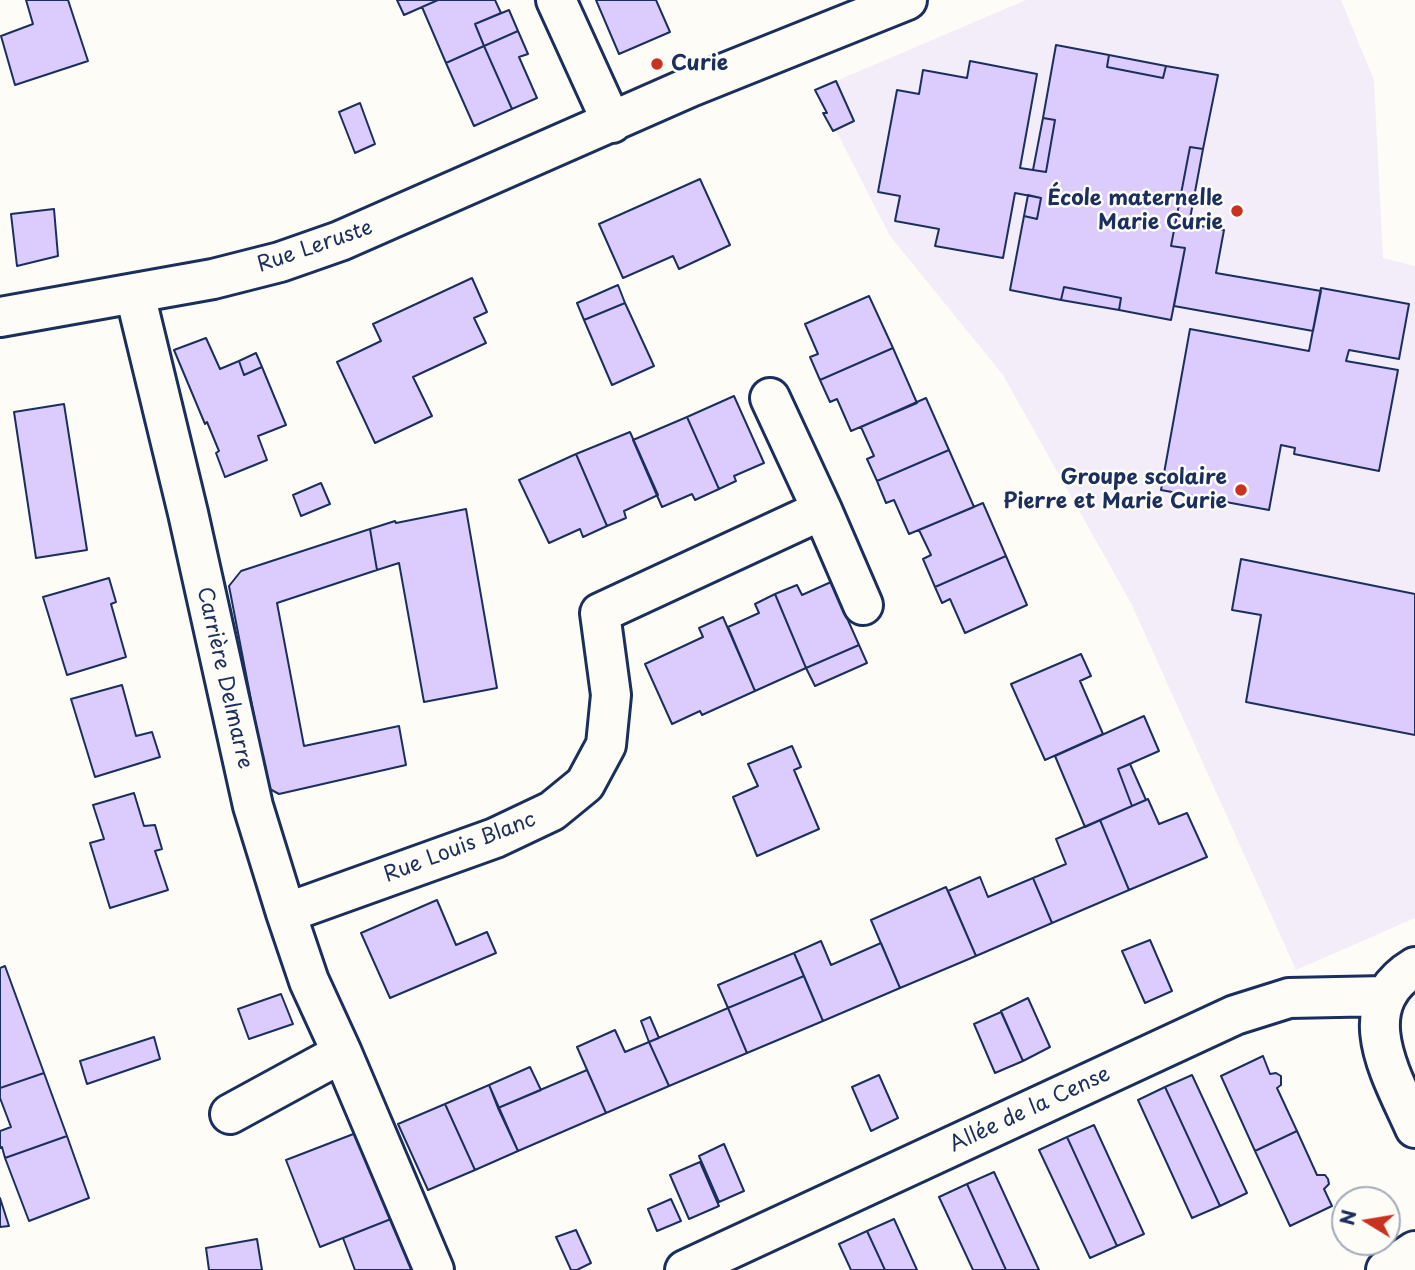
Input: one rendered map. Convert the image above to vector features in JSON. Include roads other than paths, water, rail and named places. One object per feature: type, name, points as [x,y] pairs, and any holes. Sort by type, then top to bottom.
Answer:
[{"type":"street","points":[[556,0],[612,123]]},
{"type":"street","name":"Rue Leruste","points":[[0,317],[213,279],[280,262],[340,241],[703,82],[907,0]]},
{"type":"street","name":"Carrière Delmarre","points":[[135,294],[188,513],[253,806],[285,913],[309,981],[342,1052],[434,1270]]},
{"type":"street","points":[[770,398],[863,605]]},
{"type":"street","name":"Rue Louis Blanc","points":[[285,913],[495,838],[552,811],[585,784],[606,745],[611,695],[600,613],[822,510]]},
{"type":"street","points":[[1415,968],[1395,984],[1387,996],[1380,1014],[1379,1035],[1387,1063],[1415,1128]]},
{"type":"street","name":"Allée de la Cense","points":[[685,1270],[1235,1015],[1289,998],[1387,996]]},
{"type":"street","points":[[230,1114],[342,1052]]},
{"type":"street","points":[[1386,1270],[1415,1251]]},
{"type":"place","name":"Curie","points":[[657,64]]},
{"type":"place","name":"École maternelle Marie Curie","points":[[1237,211]]},
{"type":"place","name":"Groupe scolaire Pierre et Marie Curie","points":[[1241,490]]}]
